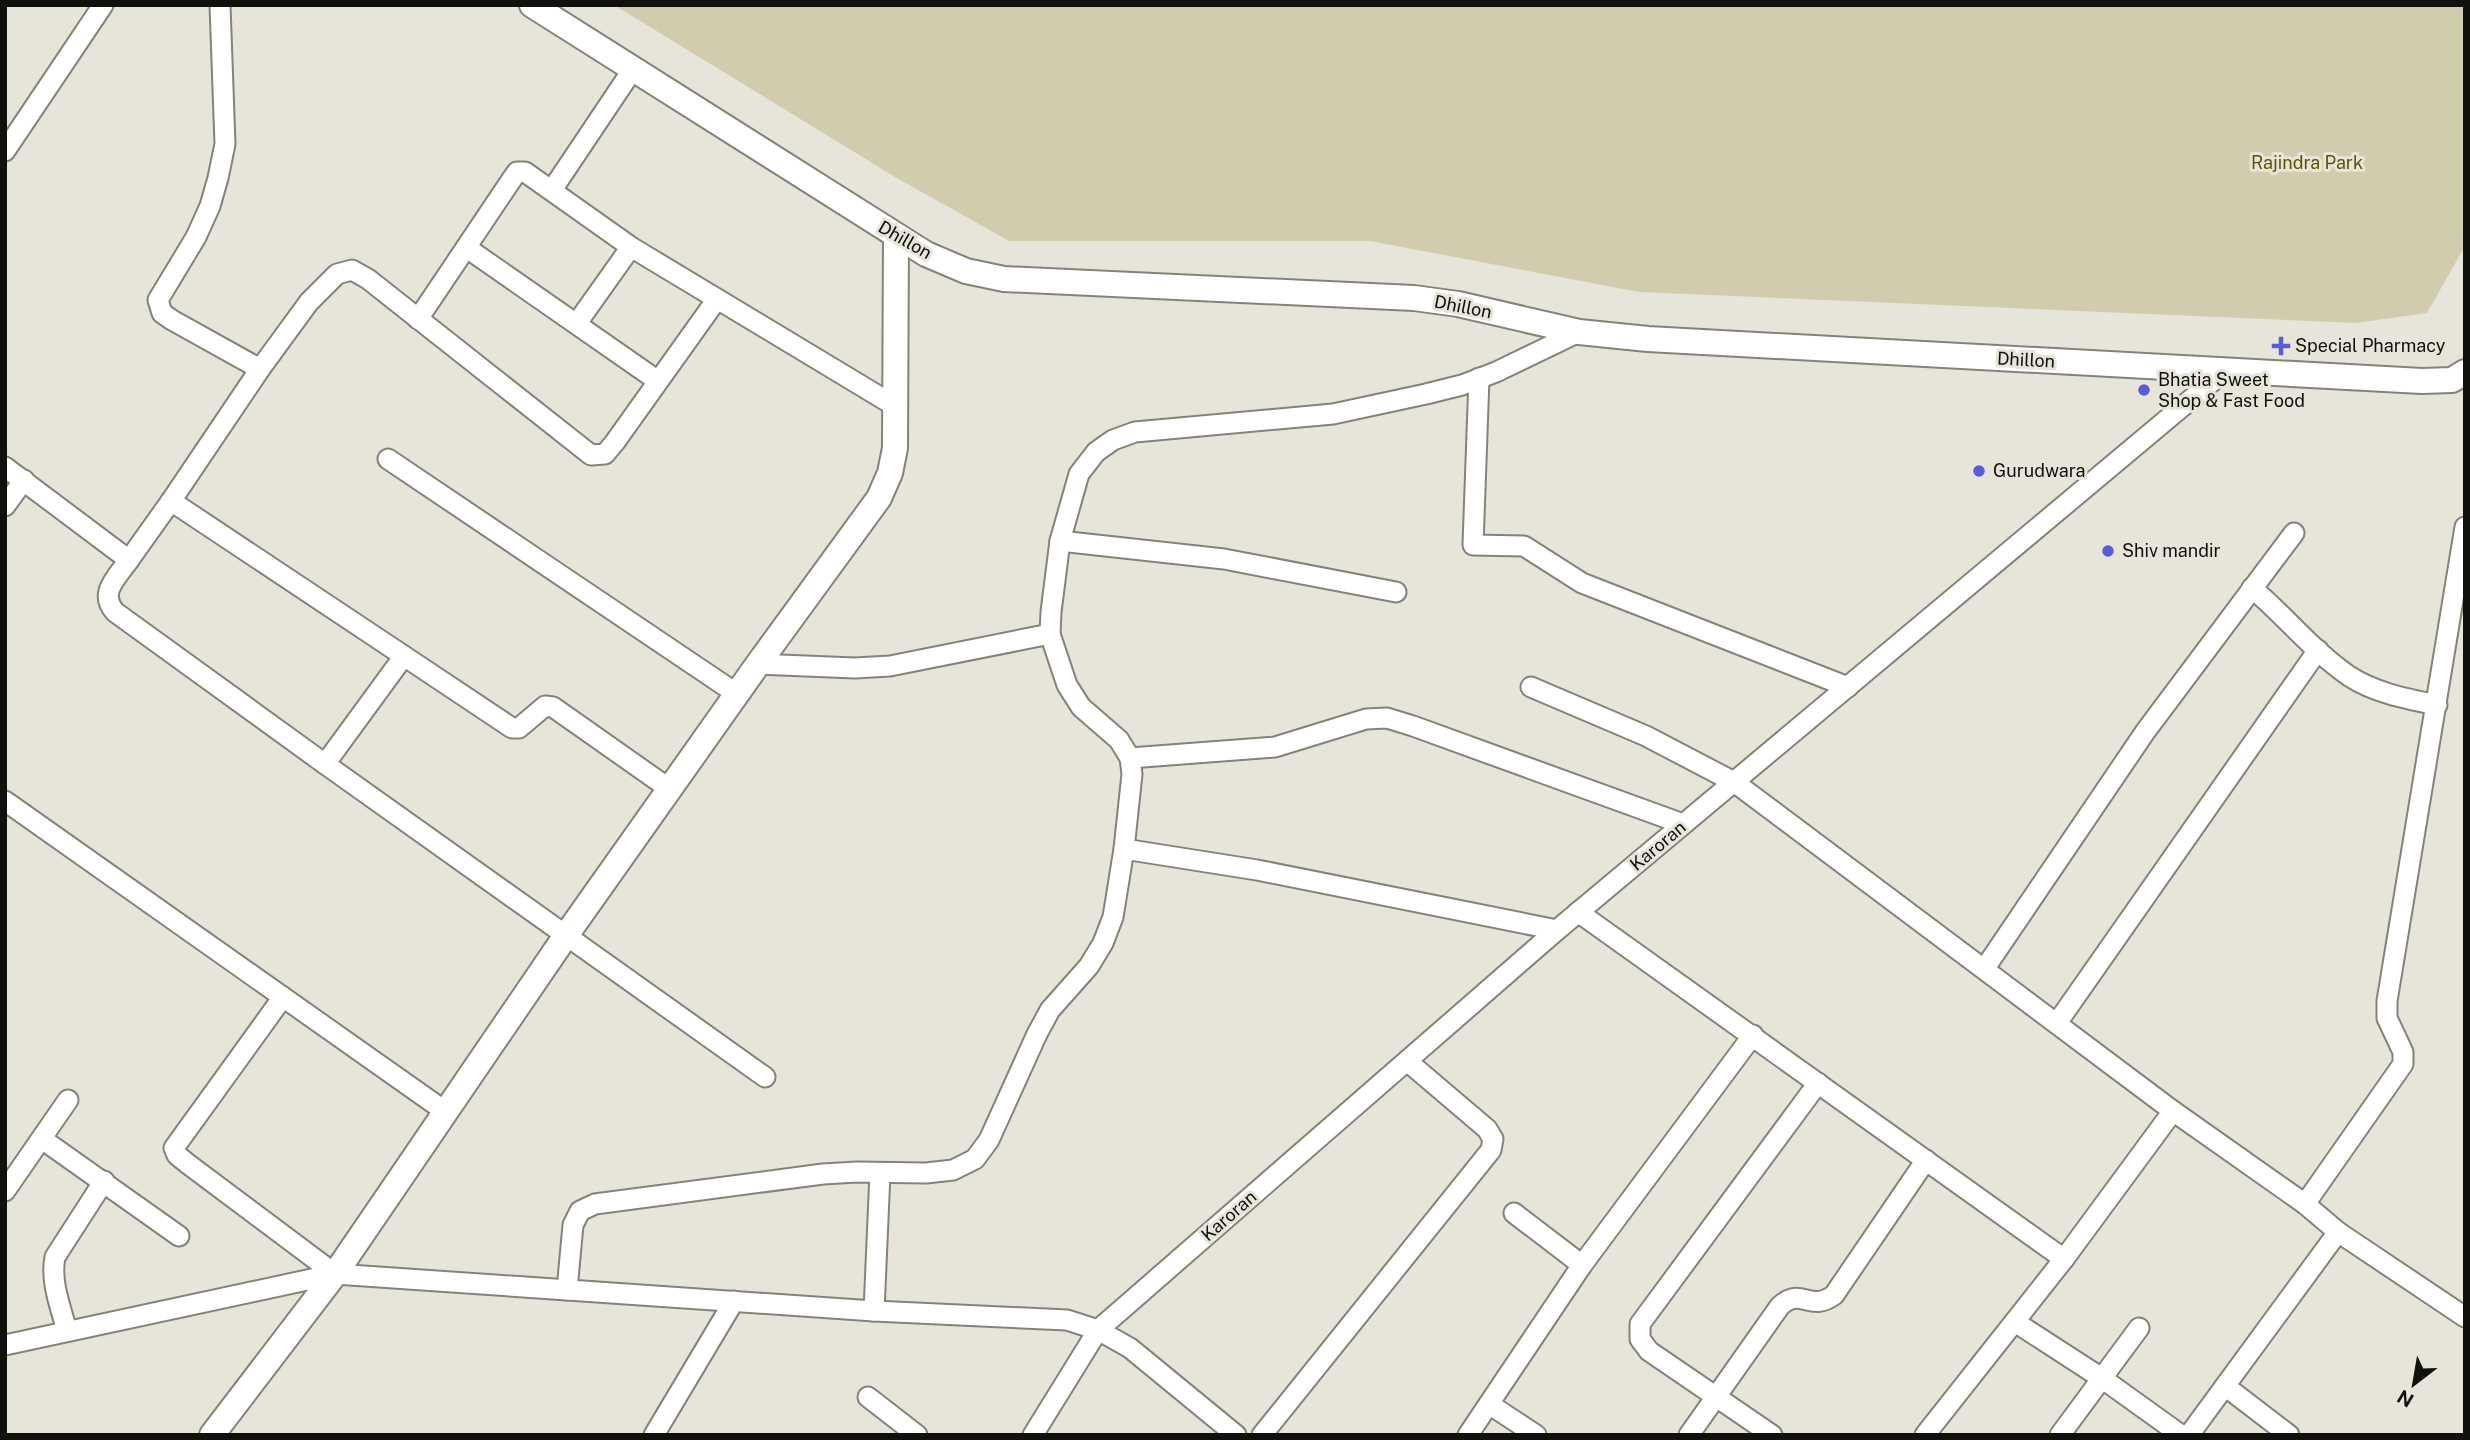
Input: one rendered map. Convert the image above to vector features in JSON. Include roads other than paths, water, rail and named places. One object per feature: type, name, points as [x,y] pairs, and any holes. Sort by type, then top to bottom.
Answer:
[{"type":"street","points":[[5,151],[103,5]]},
{"type":"street","points":[[220,5],[225,144],[218,178],[210,206],[196,237],[159,300],[162,313],[172,320],[260,369]]},
{"type":"street","name":"Dhillon","points":[[532,5],[926,254],[966,271],[1004,279],[1401,297],[1458,304],[1579,332],[1648,339],[2422,381],[2452,380],[2465,372]]},
{"type":"street","points":[[552,190],[633,69]]},
{"type":"street","points":[[418,319],[517,172],[525,172],[631,247],[895,406]]},
{"type":"street","points":[[217,1433],[335,1274],[567,934],[879,498],[890,473],[895,448],[896,236]]},
{"type":"street","points":[[577,323],[631,247]]},
{"type":"street","points":[[467,248],[658,381]]},
{"type":"street","points":[[717,299],[605,454],[591,455],[368,279],[352,270],[337,274],[309,302],[260,369],[108,591],[108,604],[115,612],[326,764],[765,1077]]},
{"type":"street","points":[[567,1290],[573,1225],[580,1211],[595,1204],[823,1174],[926,1173],[953,1170],[975,1159],[989,1140],[1050,1010],[1089,966],[1103,943],[1113,917],[1124,849],[1132,774],[1130,758],[1119,740],[1080,707],[1067,685],[1050,634],[1060,541],[1079,474],[1096,452],[1113,440],[1135,432],[1334,414],[1426,394],[1479,378],[1579,332]]},
{"type":"street","name":"Karoran","points":[[1033,1435],[1098,1330],[1578,912],[2226,370]]},
{"type":"street","points":[[1479,378],[1473,545],[1524,546],[1582,583],[1848,687]]},
{"type":"street","points":[[388,459],[737,694]]},
{"type":"street","points":[[5,467],[130,560]]},
{"type":"street","points":[[5,506],[24,480]]},
{"type":"street","points":[[171,501],[512,728],[519,728],[545,706],[553,707],[671,790]]},
{"type":"street","points":[[2305,1204],[2403,1064],[2403,1052],[2387,1018],[2386,1002],[2465,527]]},
{"type":"street","points":[[1985,968],[2145,732],[2294,533]]},
{"type":"street","points":[[1060,541],[1224,559],[1396,592]]},
{"type":"street","points":[[2252,588],[2350,677],[2394,696],[2437,705]]},
{"type":"street","points":[[758,664],[844,668],[890,666],[1050,634]]},
{"type":"street","points":[[2057,1023],[2318,650]]},
{"type":"street","points":[[326,764],[404,656]]},
{"type":"street","points":[[1531,687],[1646,736],[1734,782],[2173,1111],[2305,1204],[2337,1232],[2465,1317]]},
{"type":"street","points":[[1130,758],[1275,747],[1366,719],[1387,718],[1684,824]]},
{"type":"street","points":[[5,801],[446,1112]]},
{"type":"street","points":[[1124,849],[1257,870],[1557,930]]},
{"type":"street","points":[[1578,912],[2064,1259]]},
{"type":"street","points":[[283,997],[174,1148],[177,1155],[188,1164],[335,1274]]},
{"type":"street","points":[[1468,1435],[1582,1265],[1753,1035]]},
{"type":"street","points":[[1262,1435],[1491,1150],[1493,1139],[1487,1129],[1407,1060]]},
{"type":"street","points":[[1772,1435],[1649,1351],[1640,1339],[1640,1324],[1818,1083]]},
{"type":"street","points":[[5,1191],[68,1100]]},
{"type":"street","points":[[1925,1435],[2064,1259],[2173,1111]]},
{"type":"street","points":[[41,1139],[180,1236]]},
{"type":"street","points":[[1689,1435],[1787,1299],[1796,1297],[1815,1303],[1825,1301],[1834,1294],[1926,1160]]},
{"type":"street","points":[[874,1311],[880,1172]]},
{"type":"street","points":[[67,1331],[52,1270],[55,1258],[104,1181]]},
{"type":"street","points":[[1514,1213],[1582,1265]]},
{"type":"street","points":[[2189,1435],[2337,1232]]},
{"type":"street","points":[[5,1345],[335,1274],[874,1311],[1067,1320],[1098,1330],[1130,1348],[1230,1433]]},
{"type":"street","points":[[654,1435],[734,1301]]},
{"type":"street","points":[[2015,1321],[2181,1435]]},
{"type":"street","points":[[2060,1435],[2139,1328]]},
{"type":"street","points":[[2225,1386],[2289,1435]]},
{"type":"street","points":[[868,1397],[916,1435]]},
{"type":"street","points":[[1489,1404],[1536,1435]]},
{"type":"place","name":"Special Pharmacy","points":[[2281,346]]},
{"type":"place","name":"Bhatia Sweet Shop & Fast Food","points":[[2144,390]]},
{"type":"place","name":"Gurudwara","points":[[1979,471]]},
{"type":"place","name":"Shiv mandir","points":[[2108,551]]},
{"type":"park label","name":"Rajindra Park","points":[[2307,163]]}]
